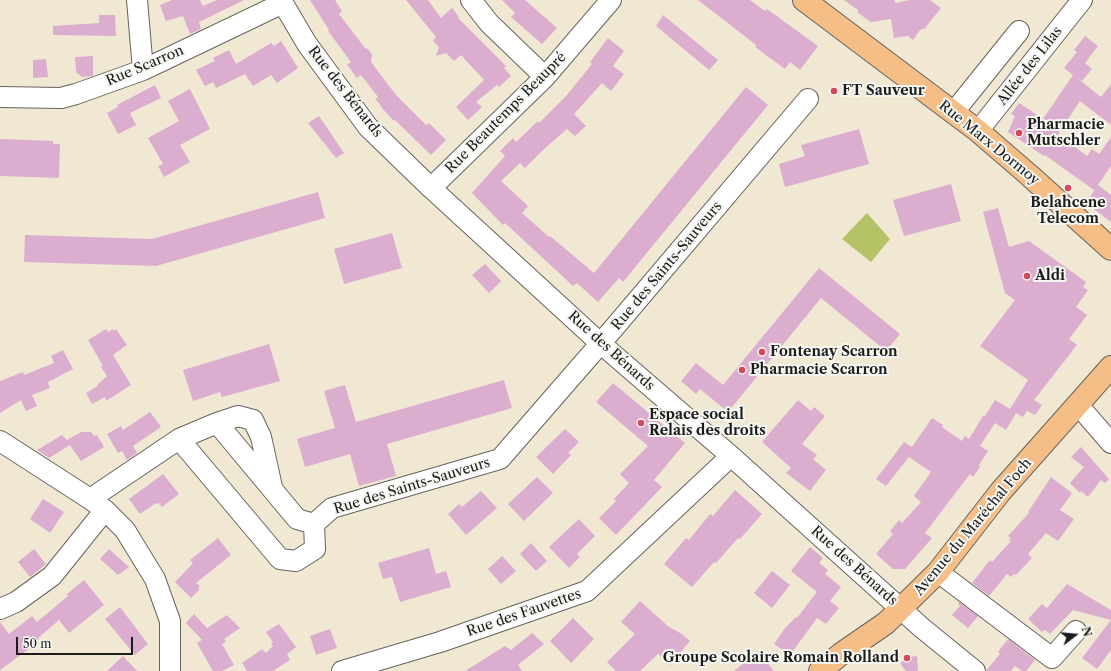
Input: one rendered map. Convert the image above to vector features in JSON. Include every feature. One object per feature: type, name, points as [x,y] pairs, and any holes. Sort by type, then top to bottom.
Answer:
[{"type":"main road","name":"Rue Marx Dormoy","points":[[804,0],[978,132],[1029,175],[1111,249]]},
{"type":"main road","name":"Avenue du Maréchal Foch","points":[[820,671],[841,654],[886,624],[938,572],[1001,491],[1111,367]]},
{"type":"street","points":[[137,0],[143,70]]},
{"type":"street","points":[[471,0],[489,23],[545,77]]},
{"type":"street","name":"Rue Beautemps Beaupré","points":[[431,188],[545,77],[611,0]]},
{"type":"street","name":"Allée des Lilas","points":[[978,132],[1082,0]]},
{"type":"street","name":"Rue Scarron","points":[[0,97],[61,98],[76,94],[143,70],[282,1]]},
{"type":"street","name":"Rue des Bénards","points":[[282,1],[307,44],[368,128],[600,343],[731,456],[922,628],[975,671]]},
{"type":"street","points":[[953,113],[1019,31]]},
{"type":"street","name":"Rue des Saints-Sauveurs","points":[[314,524],[332,508],[500,459],[808,99]]},
{"type":"street","points":[[1078,405],[1111,443]]},
{"type":"street","points":[[0,609],[16,602],[52,576],[97,505],[179,439],[238,416],[253,420],[261,437],[272,490]]},
{"type":"street","points":[[179,439],[280,559],[296,561],[315,549],[314,524],[297,519],[217,424]]},
{"type":"street","points":[[0,441],[97,505],[125,530],[155,579],[170,621],[170,671]]},
{"type":"street","name":"Rue des Fauvettes","points":[[342,671],[440,642],[587,591],[731,456]]},
{"type":"street","points":[[938,572],[1052,658],[1076,632]]},
{"type":"green space","points":[[867,213],[890,239],[871,262],[842,239]]},
{"type":"building","points":[[172,0],[200,0],[203,6],[217,0],[244,0],[199,22],[201,29],[190,34],[183,16],[166,21],[160,5]]},
{"type":"building","points":[[310,0],[335,0],[342,11],[339,14],[365,48],[372,54],[371,62],[396,95],[426,125],[429,123],[446,140],[431,155],[380,106],[381,105],[375,99],[378,97],[361,75],[357,78],[347,65],[351,62],[328,31],[329,30]]},
{"type":"building","points":[[406,0],[428,0],[441,18],[452,8],[459,17],[458,18],[506,66],[504,68],[511,76],[499,87],[497,85],[476,102],[482,107],[468,120],[456,107],[484,80],[461,55],[454,61],[446,53],[436,56],[439,47],[433,41],[436,37]]},
{"type":"building","points":[[502,0],[525,0],[557,28],[542,44],[511,17],[515,13]]},
{"type":"building","points":[[698,0],[750,0],[765,11],[767,9],[818,46],[800,70],[790,62],[785,69],[755,47],[756,45]]},
{"type":"building","points":[[844,0],[894,0],[896,3],[909,0],[930,0],[941,8],[925,28],[920,30],[913,40],[908,36],[894,38],[891,19],[871,22],[858,13],[858,10]]},
{"type":"building","points":[[99,15],[115,15],[116,36],[53,35],[53,26],[99,23]]},
{"type":"building","points":[[663,15],[718,60],[709,70],[656,26]]},
{"type":"building","points":[[1085,36],[1098,46],[1085,63],[1092,69],[1082,81],[1076,77],[1101,97],[1111,84],[1111,125],[1080,101],[1058,134],[1087,156],[1092,149],[1099,154],[1111,137],[1111,166],[1098,185],[1111,195],[1111,222],[1086,203],[1096,188],[1094,190],[1045,155],[1044,156],[1008,132],[1015,116],[1011,114],[1019,103],[1043,119],[1073,75],[1064,68],[1077,52],[1074,50]]},
{"type":"building","points":[[608,38],[624,51],[613,66],[624,74],[611,91],[602,83],[574,114],[586,126],[575,136],[567,129],[525,168],[520,163],[501,181],[528,206],[522,213],[594,273],[746,87],[768,105],[623,282],[619,278],[598,302],[577,283],[573,286],[505,223],[503,225],[472,193],[505,156],[500,151],[513,138],[516,142],[538,121],[539,123],[567,95],[592,64],[590,62]]},
{"type":"building","points":[[281,41],[298,68],[277,83],[271,75],[253,86],[245,74],[216,88],[213,82],[205,86],[196,70],[215,61],[213,58],[229,50],[236,64],[271,43],[274,46]]},
{"type":"building","points":[[93,56],[93,76],[82,77],[76,72],[75,57]]},
{"type":"building","points":[[46,59],[48,77],[33,78],[33,60]]},
{"type":"building","points":[[155,85],[161,98],[130,113],[136,125],[118,134],[107,113],[118,107],[117,105]]},
{"type":"building","points":[[190,89],[210,129],[180,145],[190,162],[164,177],[158,166],[163,164],[148,138],[179,121],[168,101]]},
{"type":"building","points":[[319,116],[344,153],[336,158],[308,123]]},
{"type":"building","points":[[859,129],[869,164],[785,187],[779,164],[805,156],[801,145]]},
{"type":"building","points":[[0,139],[53,141],[53,144],[60,144],[59,178],[0,176]]},
{"type":"building","points":[[951,184],[961,221],[904,236],[893,200]]},
{"type":"building","points":[[318,192],[325,218],[156,266],[24,262],[25,235],[152,239]]},
{"type":"building","points":[[998,208],[1009,247],[1029,241],[1086,282],[1083,287],[1088,290],[1076,307],[1087,315],[1069,339],[1077,345],[1034,400],[1042,405],[1035,415],[1027,411],[1023,417],[1016,413],[1006,430],[995,423],[980,446],[988,451],[979,465],[980,467],[973,477],[970,474],[925,533],[932,538],[905,569],[893,569],[876,554],[893,534],[890,531],[899,520],[902,523],[921,502],[914,496],[931,472],[909,457],[886,486],[876,479],[904,442],[912,447],[932,418],[962,441],[965,436],[969,439],[995,400],[1010,409],[1028,380],[980,346],[1015,300],[1005,293],[983,212]]},
{"type":"building","points":[[392,233],[402,268],[344,284],[334,249]]},
{"type":"building","points":[[485,264],[501,281],[489,293],[472,275]]},
{"type":"building","points":[[819,268],[900,334],[886,351],[821,298],[728,412],[700,389],[696,394],[681,381],[696,363],[723,385]]},
{"type":"building","points":[[106,329],[108,332],[116,329],[127,345],[113,355],[131,385],[106,401],[105,397],[92,404],[86,393],[98,386],[97,385],[107,376],[88,340]]},
{"type":"building","points":[[269,344],[280,381],[222,397],[220,392],[193,401],[183,370]]},
{"type":"building","points":[[63,350],[73,369],[48,382],[50,388],[32,395],[37,406],[26,411],[21,400],[0,413],[0,381],[23,372],[24,375],[54,363],[51,356]]},
{"type":"building","points":[[504,380],[512,408],[387,444],[396,476],[359,486],[350,454],[305,467],[297,439],[335,428],[324,391],[345,385],[356,422]]},
{"type":"building","points":[[613,383],[685,443],[654,480],[662,487],[616,535],[599,518],[616,501],[614,499],[629,483],[620,474],[648,446],[596,402]]},
{"type":"building","points":[[798,400],[811,411],[814,407],[825,416],[802,444],[817,455],[813,459],[826,470],[810,491],[786,473],[791,468],[762,442]]},
{"type":"building","points":[[150,412],[161,427],[133,446],[137,453],[127,460],[122,451],[118,453],[107,434],[121,426],[123,430]]},
{"type":"building","points":[[565,429],[579,442],[568,453],[571,455],[553,474],[536,457]]},
{"type":"building","points":[[81,432],[91,432],[94,436],[97,435],[104,447],[81,461],[70,445],[49,458],[37,450],[62,435],[67,440]]},
{"type":"building","points":[[1081,447],[1109,479],[1105,483],[1071,457]]},
{"type":"building","points":[[1084,467],[1101,480],[1088,497],[1081,491],[1080,493],[1070,483]]},
{"type":"building","points":[[163,474],[179,494],[162,507],[159,503],[156,503],[140,514],[129,499]]},
{"type":"building","points":[[537,477],[553,493],[524,521],[508,504]]},
{"type":"building","points":[[1051,477],[1072,493],[1060,510],[1074,519],[1058,541],[1046,533],[1028,554],[1032,558],[1016,575],[1014,574],[1011,577],[1007,574],[989,596],[972,583],[990,560],[992,562],[1011,541],[1009,540],[1011,538],[1008,536],[1029,513],[1028,512]]},
{"type":"building","points":[[735,490],[762,514],[716,563],[714,562],[692,587],[664,564],[686,538],[689,540],[710,514],[713,516]]},
{"type":"building","points":[[481,491],[497,508],[466,535],[448,514],[459,504],[462,507]]},
{"type":"building","points":[[43,499],[64,512],[50,533],[30,519]]},
{"type":"building","points":[[579,519],[595,536],[577,554],[580,557],[569,568],[549,547]]},
{"type":"building","points":[[218,538],[231,555],[196,583],[200,586],[198,588],[200,589],[191,598],[175,582],[193,563],[190,560]]},
{"type":"building","points":[[531,543],[547,561],[536,571],[520,554]]},
{"type":"building","points":[[810,547],[823,558],[819,563],[828,570],[825,574],[841,587],[830,601],[839,608],[826,624],[817,618],[790,655],[774,644],[785,628],[796,617],[797,618],[817,592],[791,571]]},
{"type":"building","points":[[429,548],[436,574],[446,571],[451,587],[400,602],[392,577],[383,579],[378,563]]},
{"type":"building","points":[[34,549],[46,564],[30,577],[18,562]]},
{"type":"building","points":[[109,549],[129,567],[118,575],[100,559]]},
{"type":"building","points":[[502,556],[516,571],[501,584],[488,569]]},
{"type":"building","points":[[772,571],[790,585],[772,608],[754,593]]},
{"type":"building","points":[[84,580],[104,605],[69,633],[59,620],[38,638],[39,639],[28,648],[29,649],[0,670],[0,622],[9,634],[32,616],[37,622],[68,596],[67,594]]},
{"type":"building","points":[[1067,584],[1111,610],[1111,620],[1073,610],[1050,634],[1045,630],[1042,632],[1028,619],[1042,604],[1047,608]]},
{"type":"building","points":[[640,601],[669,627],[682,634],[690,641],[670,665],[658,654],[640,671],[616,671],[607,662],[635,634],[621,622]]},
{"type":"building","points":[[959,602],[978,616],[968,628],[952,615],[960,606],[958,604]]},
{"type":"building","points":[[120,607],[148,644],[135,655],[105,619]]},
{"type":"building","points":[[194,614],[207,628],[227,615],[240,628],[224,639],[226,642],[222,644],[234,665],[222,671],[213,671],[197,643],[202,640],[186,623]]},
{"type":"building","points":[[573,618],[594,639],[571,663],[550,641]]},
{"type":"building","points":[[1111,620],[1111,650],[1097,669],[1082,658]]},
{"type":"building","points":[[279,624],[296,647],[287,654],[290,660],[273,671],[247,671],[242,663],[262,649],[266,653],[273,646],[271,644],[273,642],[266,632]]},
{"type":"building","points":[[330,629],[337,648],[316,655],[310,636]]},
{"type":"building","points":[[532,633],[544,644],[518,665],[522,671],[465,671],[505,646],[511,650]]},
{"type":"building","points":[[1008,639],[1035,660],[1026,671],[1022,671],[1015,666],[1011,671],[986,671],[1000,654],[998,652]]},
{"type":"building","points":[[758,651],[774,671],[734,671]]},
{"type":"building","points":[[123,656],[137,671],[107,671]]},
{"type":"building","points":[[917,656],[918,671],[906,671],[900,663],[908,657]]},
{"type":"place","name":"FT Sauveur","points":[[834,91]]},
{"type":"place","name":"Pharmacie Mutschler","points":[[1019,133]]},
{"type":"place","name":"Belahcene Telecom","points":[[1068,188]]},
{"type":"place","name":"Aldi","points":[[1027,276]]},
{"type":"place","name":"Fontenay Scarron","points":[[762,352]]},
{"type":"place","name":"Pharmacie Scarron","points":[[742,370]]},
{"type":"place","name":"Espace social Relais des droits","points":[[641,423]]},
{"type":"place","name":"Groupe Scolaire Romain Rolland","points":[[907,658]]}]
